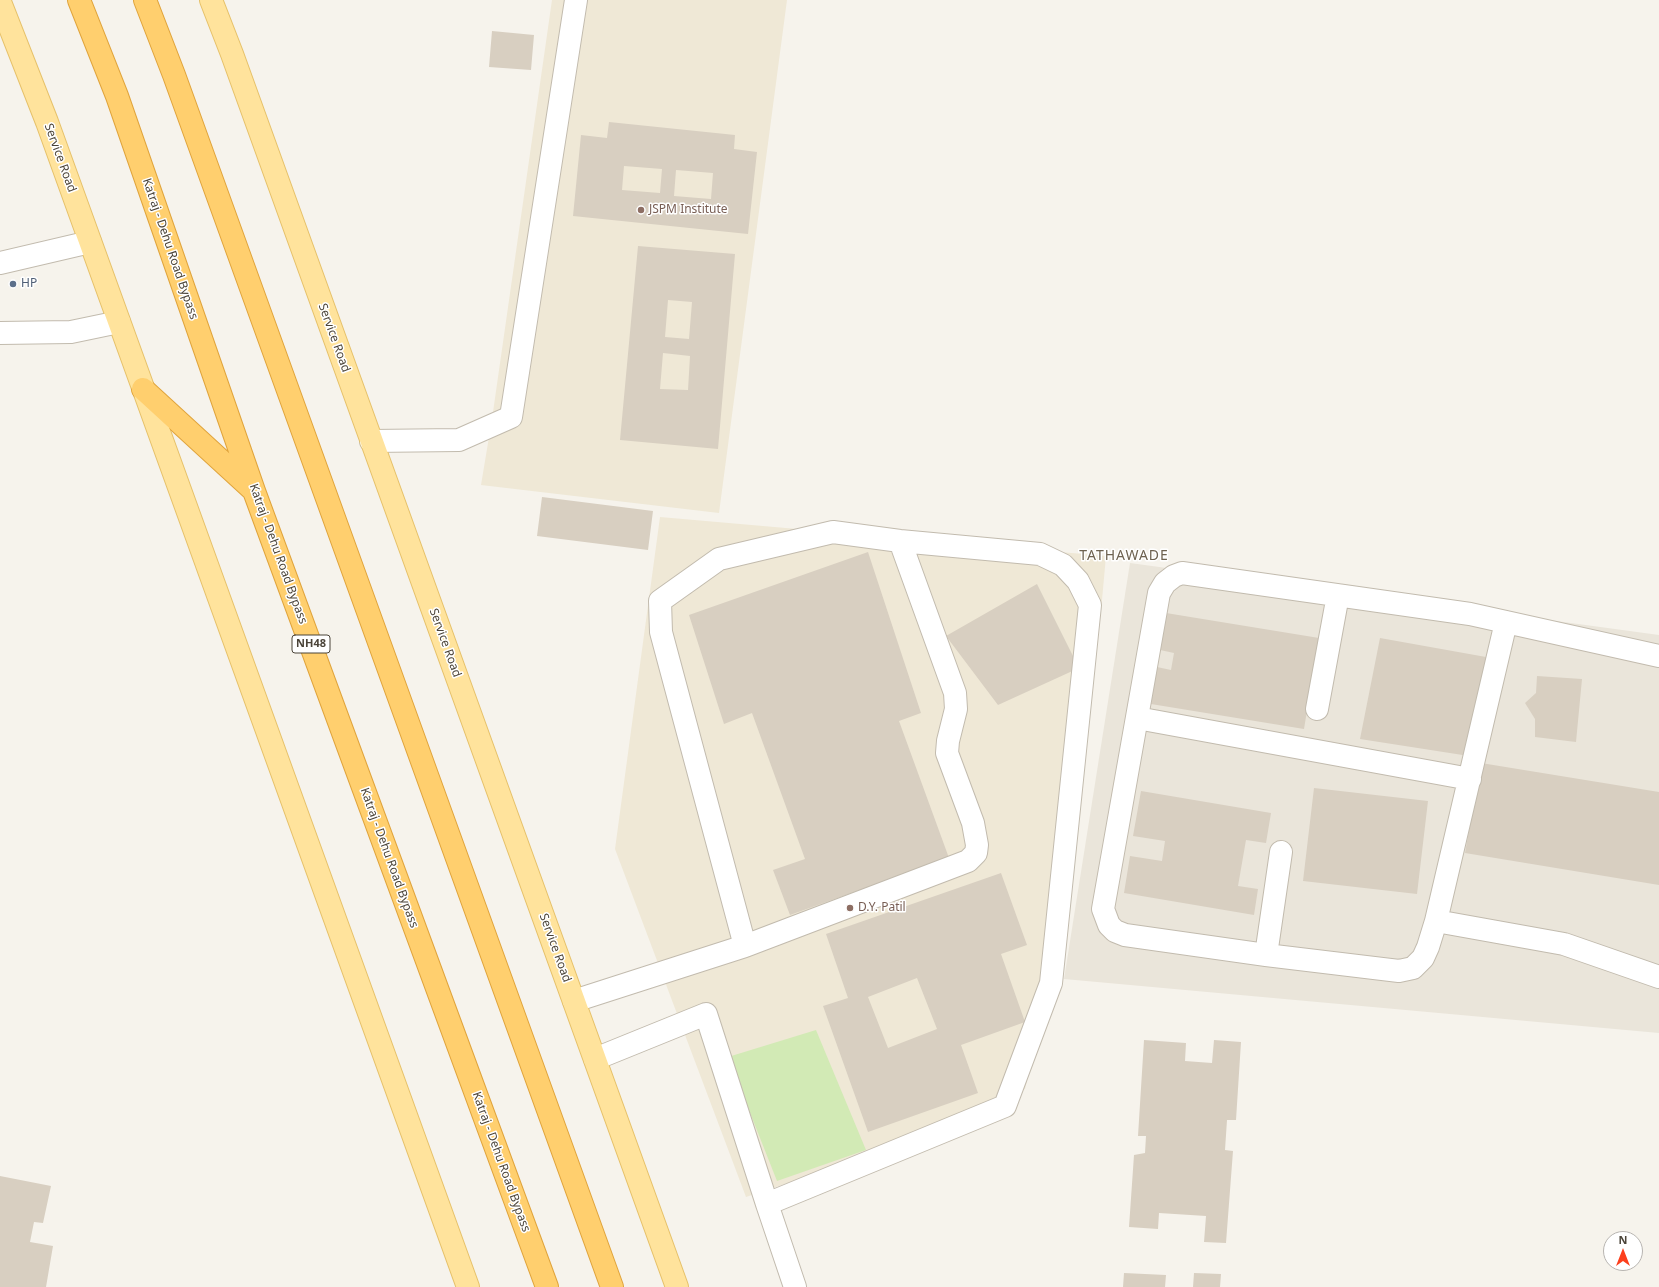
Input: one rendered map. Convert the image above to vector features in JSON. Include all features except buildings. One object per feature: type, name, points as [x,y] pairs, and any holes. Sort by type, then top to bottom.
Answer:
[{"type":"highway","name":"Katraj - Dehu Road Bypass","points":[[79,0],[117,96],[254,491],[547,1287]]},
{"type":"highway","points":[[145,0],[182,97],[612,1287]]},
{"type":"highway","points":[[143,389],[254,491]]},
{"type":"main road","name":"Service Road","points":[[210,0],[232,54],[677,1287]]},
{"type":"main road","name":"Service Road","points":[[2,11],[47,122],[468,1287]]},
{"type":"lane","points":[[371,441],[459,440],[511,417],[576,0]]},
{"type":"lane","points":[[0,263],[90,242]]},
{"type":"lane","points":[[0,333],[71,332],[119,322]]},
{"type":"lane","points":[[745,946],[661,632],[660,601],[720,559],[834,532],[1040,554],[1063,565],[1078,581],[1090,605],[1051,983],[1005,1106],[766,1204]]},
{"type":"lane","points":[[574,1001],[745,946],[968,861],[976,853],[978,845],[973,823],[947,753],[948,741],[956,710],[955,693],[900,540]]},
{"type":"lane","points":[[1506,622],[1436,921],[1423,958],[1413,968],[1399,971],[1266,955],[1125,935],[1115,931],[1109,925],[1104,909],[1159,593],[1165,583],[1174,576],[1182,574],[1470,614],[1506,622],[1659,656]]},
{"type":"lane","points":[[1317,710],[1338,595]]},
{"type":"lane","points":[[1137,718],[1470,779]]},
{"type":"lane","points":[[1266,955],[1281,852]]},
{"type":"lane","points":[[1436,921],[1564,944],[1659,977]]},
{"type":"lane","points":[[595,1059],[706,1014],[766,1204],[795,1287]]},
{"type":"shaded area","name":"JSPM Institute","points":[[552,0],[787,0],[719,513],[481,485],[492,419]]},
{"type":"shaded area","name":"D.Y. Patil","points":[[660,517],[1106,556],[1101,611],[1055,966],[1025,1089],[880,1152],[746,1197],[615,849]]},
{"type":"shaded area","points":[[1130,563],[1659,635],[1659,1033],[1064,979]]},
{"type":"green space","points":[[816,1030],[866,1150],[777,1181],[728,1057]]},
{"type":"place","name":"JSPM Institute","points":[[641,210]]},
{"type":"place","name":"HP","points":[[13,284]]},
{"type":"place","name":"D.Y. Patil","points":[[850,908]]},
{"type":"district","name":"TATHAWADE","points":[[1124,556]]}]
